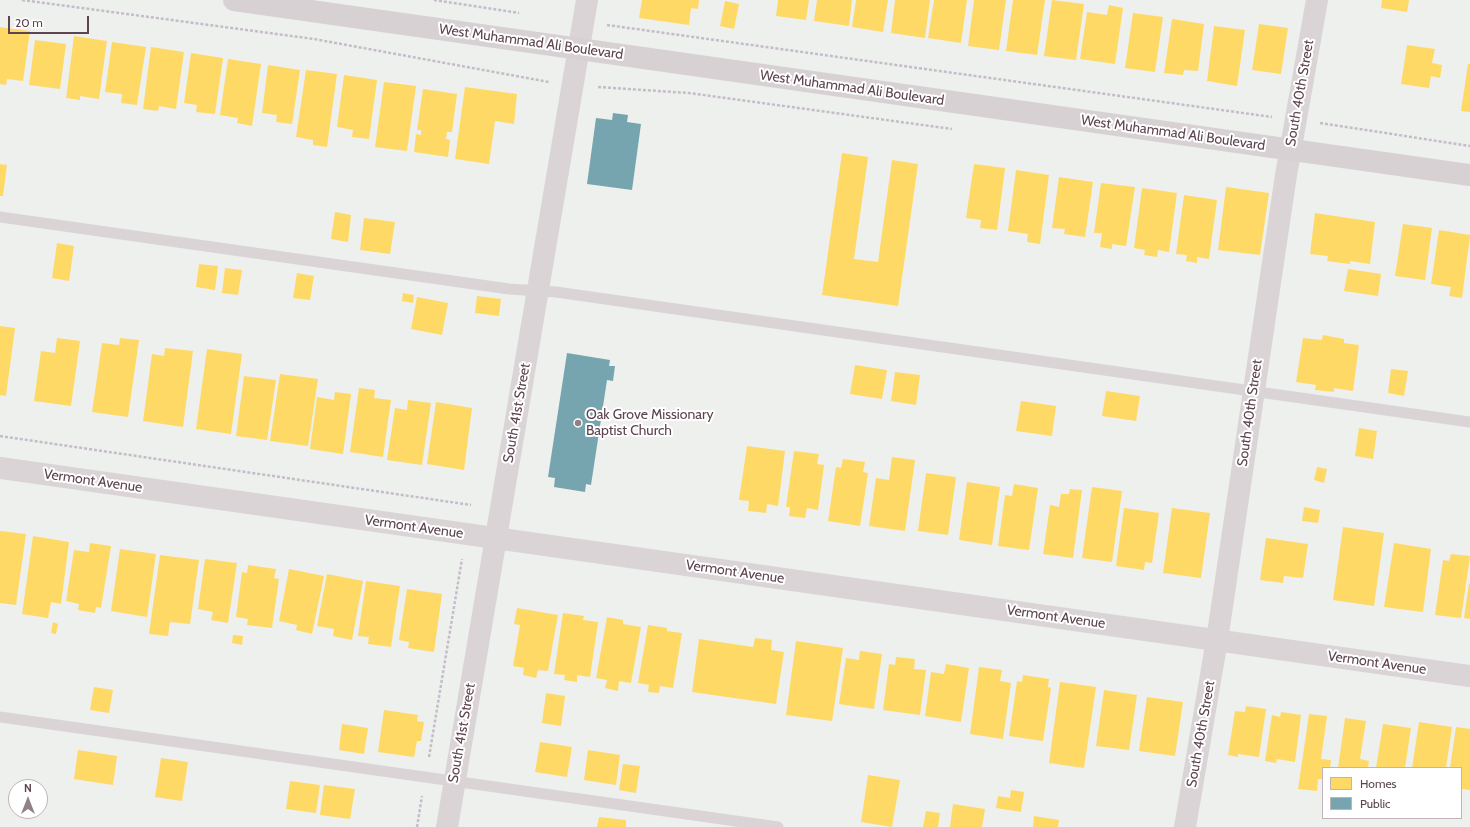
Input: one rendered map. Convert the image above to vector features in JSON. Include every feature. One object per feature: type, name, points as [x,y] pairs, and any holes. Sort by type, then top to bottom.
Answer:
[{"type":"street","name":"West Muhammad Ali Boulevard","points":[[234,0],[1470,175]]},
{"type":"street","name":"South 41st Street","points":[[447,827],[587,0]]},
{"type":"street","name":"South 40th Street","points":[[1185,827],[1217,640],[1290,150],[1317,0]]},
{"type":"street","name":"Vermont Avenue","points":[[0,468],[1470,676]]},
{"type":"lane","points":[[0,217],[509,289],[538,290],[1470,422]]},
{"type":"lane","points":[[0,716],[778,827]]},
{"type":"path","points":[[22,0],[314,39],[572,86],[689,93],[956,130]]},
{"type":"path","points":[[434,0],[526,14]]},
{"type":"path","points":[[583,22],[1296,119],[1470,146]]},
{"type":"path","points":[[0,436],[471,505]]},
{"type":"path","points":[[417,827],[466,534]]},
{"type":"building: Homes","points":[[642,0],[699,0],[698,9],[691,8],[689,25],[639,18]]},
{"type":"building: Homes","points":[[778,0],[809,0],[806,20],[776,16]]},
{"type":"building: Homes","points":[[817,0],[852,0],[849,26],[814,21]]},
{"type":"building: Homes","points":[[856,0],[888,0],[883,32],[852,27]]},
{"type":"building: Homes","points":[[895,0],[930,0],[925,38],[891,33]]},
{"type":"building: Homes","points":[[934,0],[967,0],[961,43],[928,38]]},
{"type":"building: Homes","points":[[974,0],[1006,0],[999,50],[968,46]]},
{"type":"building: Homes","points":[[1013,0],[1045,0],[1037,55],[1006,51]]},
{"type":"building: Homes","points":[[1052,0],[1084,4],[1076,60],[1044,56]]},
{"type":"building: Homes","points":[[1382,0],[1409,0],[1407,12],[1381,8]]},
{"type":"building: Homes","points":[[725,1],[739,4],[734,29],[720,26]]},
{"type":"building: Homes","points":[[1109,5],[1123,8],[1115,64],[1080,59],[1087,12],[1107,15]]},
{"type":"building: Homes","points":[[1133,13],[1163,17],[1155,72],[1125,68]]},
{"type":"building: Homes","points":[[1172,19],[1204,24],[1198,71],[1184,70],[1183,75],[1164,73]]},
{"type":"building: Homes","points":[[1259,24],[1288,28],[1281,74],[1252,70]]},
{"type":"building: Homes","points":[[1214,26],[1245,30],[1237,86],[1207,81]]},
{"type":"building: Homes","points":[[0,27],[30,31],[23,81],[7,79],[6,85],[0,84]]},
{"type":"building: Homes","points":[[74,36],[107,41],[99,99],[80,96],[80,100],[66,98]]},
{"type":"building: Homes","points":[[35,40],[66,44],[60,89],[29,85]]},
{"type":"building: Homes","points":[[112,42],[146,47],[137,105],[121,103],[122,94],[105,92]]},
{"type":"building: Homes","points":[[1407,45],[1435,49],[1432,63],[1442,65],[1440,78],[1431,76],[1429,88],[1401,84]]},
{"type":"building: Homes","points":[[151,47],[184,52],[176,109],[159,106],[158,111],[143,109]]},
{"type":"building: Homes","points":[[191,53],[223,58],[215,114],[196,112],[197,105],[184,103]]},
{"type":"building: Homes","points":[[228,59],[261,64],[252,126],[237,123],[238,118],[220,115]]},
{"type":"building: Homes","points":[[1468,64],[1470,64],[1470,112],[1461,111]]},
{"type":"building: Homes","points":[[268,65],[300,70],[292,124],[276,122],[277,115],[262,113]]},
{"type":"building: Homes","points":[[306,70],[337,74],[327,147],[313,145],[313,140],[296,137]]},
{"type":"building: Homes","points":[[344,75],[377,80],[369,139],[352,137],[353,130],[337,127]]},
{"type":"building: Homes","points":[[384,82],[416,86],[407,151],[375,147]]},
{"type":"building: Homes","points":[[465,87],[517,94],[514,124],[495,121],[489,164],[455,159]]},
{"type":"building: Homes","points":[[423,89],[457,94],[452,132],[447,132],[446,139],[450,140],[448,157],[414,152],[416,134],[421,135],[421,130],[417,130]]},
{"type":"building: Homes","points":[[842,153],[868,157],[854,259],[878,262],[892,160],[918,164],[898,306],[822,295]]},
{"type":"building: Homes","points":[[0,164],[7,165],[3,196],[0,196]]},
{"type":"building: Homes","points":[[974,164],[1005,168],[997,230],[980,228],[981,220],[966,218]]},
{"type":"building: Homes","points":[[1016,170],[1049,175],[1040,244],[1027,242],[1028,234],[1008,231]]},
{"type":"building: Homes","points":[[1059,177],[1093,182],[1085,237],[1064,234],[1065,229],[1052,228]]},
{"type":"building: Homes","points":[[1101,183],[1135,187],[1126,246],[1112,244],[1112,249],[1100,247],[1102,233],[1094,233]]},
{"type":"building: Homes","points":[[1226,187],[1269,193],[1260,255],[1218,250]]},
{"type":"building: Homes","points":[[1142,188],[1177,193],[1169,252],[1158,250],[1157,257],[1144,255],[1145,250],[1134,248]]},
{"type":"building: Homes","points":[[1184,195],[1217,200],[1209,259],[1197,257],[1197,263],[1186,261],[1187,255],[1176,254]]},
{"type":"building: Homes","points":[[335,212],[351,215],[348,242],[331,239]]},
{"type":"building: Homes","points":[[1315,213],[1375,222],[1370,264],[1350,261],[1350,264],[1327,261],[1328,256],[1310,254]]},
{"type":"building: Homes","points":[[364,218],[395,222],[390,254],[360,250]]},
{"type":"building: Homes","points":[[1403,224],[1432,228],[1425,280],[1395,276]]},
{"type":"building: Homes","points":[[1439,230],[1470,235],[1462,298],[1449,296],[1451,287],[1431,284]]},
{"type":"building: Homes","points":[[57,243],[74,246],[69,281],[52,278]]},
{"type":"building: Homes","points":[[199,264],[218,266],[215,290],[196,287]]},
{"type":"building: Homes","points":[[225,268],[242,270],[238,295],[222,293]]},
{"type":"building: Homes","points":[[1348,269],[1381,274],[1378,296],[1344,291]]},
{"type":"building: Homes","points":[[297,273],[314,276],[310,300],[293,298]]},
{"type":"building: Homes","points":[[403,293],[414,295],[413,303],[402,301]]},
{"type":"building: Homes","points":[[477,296],[501,299],[499,316],[475,313]]},
{"type":"building: Homes","points":[[417,297],[448,303],[442,335],[411,329]]},
{"type":"building: Homes","points":[[0,326],[15,328],[6,396],[0,395]]},
{"type":"building: Homes","points":[[1323,335],[1344,339],[1344,343],[1359,345],[1353,391],[1334,388],[1334,392],[1315,390],[1316,385],[1296,382],[1303,338],[1322,340]]},
{"type":"building: Homes","points":[[57,338],[80,341],[71,406],[34,401],[41,351],[55,353]]},
{"type":"building: Homes","points":[[120,338],[139,340],[128,417],[92,412],[102,343],[119,345]]},
{"type":"building: Homes","points":[[165,348],[193,351],[183,427],[143,421],[152,354],[164,356]]},
{"type":"building: Homes","points":[[207,349],[242,354],[231,434],[196,429]]},
{"type":"building: Homes","points":[[855,365],[887,370],[882,399],[850,394]]},
{"type":"building: Homes","points":[[1391,369],[1408,371],[1404,396],[1388,393]]},
{"type":"building: Homes","points":[[895,372],[920,375],[916,405],[891,401]]},
{"type":"building: Homes","points":[[280,374],[318,379],[308,446],[270,441]]},
{"type":"building: Homes","points":[[244,376],[276,380],[267,440],[236,436]]},
{"type":"building: Homes","points":[[359,388],[375,390],[374,398],[391,400],[383,457],[350,452]]},
{"type":"building: Homes","points":[[1106,391],[1140,396],[1136,421],[1102,416]]},
{"type":"building: Homes","points":[[335,392],[351,394],[343,454],[310,449],[317,397],[334,400]]},
{"type":"building: Homes","points":[[408,400],[431,403],[422,465],[387,460],[395,408],[407,410]]},
{"type":"building: Homes","points":[[1021,401],[1056,406],[1052,436],[1016,431]]},
{"type":"building: Homes","points":[[436,402],[472,408],[464,470],[427,464]]},
{"type":"building: Homes","points":[[1359,428],[1377,431],[1373,459],[1355,456]]},
{"type":"building: Homes","points":[[747,446],[785,451],[778,506],[767,504],[766,513],[748,511],[749,501],[739,500]]},
{"type":"building: Homes","points":[[794,451],[819,454],[817,464],[824,465],[818,510],[807,508],[805,518],[789,516],[790,507],[786,507]]},
{"type":"building: Homes","points":[[892,457],[915,460],[905,531],[869,526],[876,478],[889,480]]},
{"type":"building: Homes","points":[[843,459],[865,462],[863,472],[868,473],[860,526],[828,521],[836,467],[841,468]]},
{"type":"building: Homes","points":[[1317,467],[1327,469],[1324,483],[1314,480]]},
{"type":"building: Homes","points":[[926,473],[956,477],[948,535],[918,531]]},
{"type":"building: Homes","points":[[967,482],[1000,487],[992,545],[959,540]]},
{"type":"building: Homes","points":[[1014,484],[1038,488],[1029,550],[998,546],[1005,495],[1012,496]]},
{"type":"building: Homes","points":[[1092,487],[1122,491],[1112,562],[1082,558]]},
{"type":"building: Homes","points":[[1070,489],[1082,490],[1073,558],[1043,554],[1050,505],[1059,507],[1061,494],[1069,494]]},
{"type":"building: Homes","points":[[1304,507],[1320,510],[1318,523],[1302,521]]},
{"type":"building: Homes","points":[[1124,508],[1159,513],[1152,563],[1145,562],[1144,570],[1116,566]]},
{"type":"building: Homes","points":[[1172,508],[1210,513],[1201,578],[1163,573]]},
{"type":"building: Homes","points":[[1343,527],[1384,533],[1374,606],[1333,600]]},
{"type":"building: Homes","points":[[0,531],[26,534],[16,605],[0,603]]},
{"type":"building: Homes","points":[[33,536],[69,542],[61,604],[51,602],[48,618],[22,614]]},
{"type":"building: Homes","points":[[1266,538],[1308,544],[1303,578],[1284,576],[1283,583],[1260,580]]},
{"type":"building: Homes","points":[[90,543],[111,546],[101,608],[96,607],[95,613],[78,610],[79,604],[66,601],[74,550],[89,552]]},
{"type":"building: Homes","points":[[1394,543],[1431,549],[1423,612],[1384,607]]},
{"type":"building: Homes","points":[[120,549],[156,554],[147,617],[111,611]]},
{"type":"building: Homes","points":[[1451,554],[1470,556],[1461,618],[1435,615],[1443,560],[1449,561]]},
{"type":"building: Homes","points":[[160,555],[199,560],[190,624],[170,622],[168,636],[149,634]]},
{"type":"building: Homes","points":[[205,559],[237,563],[228,623],[211,620],[213,612],[198,609]]},
{"type":"building: Homes","points":[[248,565],[276,569],[274,578],[279,579],[272,628],[247,625],[248,619],[236,617],[242,572],[247,573]]},
{"type":"building: Homes","points":[[289,569],[324,576],[312,634],[296,630],[297,625],[279,621]]},
{"type":"building: Homes","points":[[327,574],[363,581],[352,640],[333,636],[334,629],[317,626]]},
{"type":"building: Homes","points":[[366,581],[400,586],[391,647],[368,644],[369,637],[358,636]]},
{"type":"building: Homes","points":[[1469,583],[1470,584],[1470,619],[1464,618]]},
{"type":"building: Homes","points":[[407,589],[442,594],[434,652],[408,648],[409,642],[399,640]]},
{"type":"building: Homes","points":[[517,608],[558,615],[548,671],[538,670],[536,678],[523,675],[524,668],[513,666],[520,625],[514,624]]},
{"type":"building: Homes","points":[[563,613],[584,616],[583,620],[598,622],[590,677],[577,675],[577,682],[564,680],[565,675],[554,674]]},
{"type":"building: Homes","points":[[607,617],[623,620],[623,624],[641,627],[631,683],[619,681],[618,691],[605,688],[607,680],[596,678]]},
{"type":"building: Homes","points":[[53,622],[58,624],[56,634],[51,633]]},
{"type":"building: Homes","points":[[648,625],[667,628],[667,631],[682,633],[673,688],[660,686],[659,693],[648,692],[649,685],[638,683]]},
{"type":"building: Homes","points":[[233,635],[243,636],[242,645],[232,643]]},
{"type":"building: Homes","points":[[755,638],[772,640],[771,650],[784,652],[776,704],[692,692],[699,639],[753,647]]},
{"type":"building: Homes","points":[[796,641],[843,648],[832,721],[786,715]]},
{"type":"building: Homes","points":[[860,651],[882,654],[874,709],[839,704],[846,658],[859,660]]},
{"type":"building: Homes","points":[[896,657],[915,659],[914,669],[926,670],[920,715],[883,710],[889,664],[895,665]]},
{"type":"building: Homes","points":[[946,664],[969,668],[961,722],[925,716],[931,672],[944,674]]},
{"type":"building: Homes","points":[[979,667],[1002,670],[1000,681],[1011,683],[1003,739],[970,734]]},
{"type":"building: Homes","points":[[1023,675],[1049,679],[1048,687],[1051,688],[1043,741],[1009,736],[1017,681],[1022,682]]},
{"type":"building: Homes","points":[[1060,682],[1096,687],[1084,768],[1049,763]]},
{"type":"building: Homes","points":[[94,687],[113,690],[109,713],[90,710]]},
{"type":"building: Homes","points":[[1104,690],[1137,695],[1129,750],[1096,746]]},
{"type":"building: Homes","points":[[546,693],[565,696],[561,726],[542,723]]},
{"type":"building: Homes","points":[[1147,697],[1183,702],[1175,756],[1139,751]]},
{"type":"building: Homes","points":[[1246,706],[1266,709],[1259,757],[1238,754],[1238,757],[1228,755],[1235,711],[1245,712]]},
{"type":"building: Homes","points":[[384,710],[418,715],[417,721],[424,722],[421,741],[417,741],[414,757],[378,752]]},
{"type":"building: Homes","points":[[1281,712],[1301,715],[1295,762],[1277,759],[1276,763],[1265,761],[1272,715],[1280,717]]},
{"type":"building: Homes","points":[[1309,714],[1327,716],[1321,759],[1331,760],[1330,767],[1322,767],[1322,779],[1318,779],[1317,791],[1298,789]]},
{"type":"building: Homes","points":[[1345,718],[1366,721],[1360,759],[1369,761],[1368,767],[1338,767]]},
{"type":"building: Homes","points":[[1419,722],[1452,727],[1446,767],[1412,767]]},
{"type":"building: Homes","points":[[342,724],[368,728],[364,754],[339,750]]},
{"type":"building: Homes","points":[[1383,724],[1411,728],[1405,767],[1376,767]]},
{"type":"building: Homes","points":[[1456,727],[1470,729],[1470,790],[1462,789],[1462,767],[1450,767]]},
{"type":"building: Homes","points":[[540,742],[572,747],[567,777],[535,772]]},
{"type":"building: Homes","points":[[78,750],[117,756],[113,785],[74,779]]},
{"type":"building: Homes","points":[[588,750],[620,755],[616,785],[584,780]]},
{"type":"building: Homes","points":[[161,758],[188,762],[182,801],[155,797]]},
{"type":"building: Homes","points":[[623,764],[640,766],[636,793],[619,790]]},
{"type":"building: Homes","points":[[868,775],[900,780],[892,827],[861,822]]},
{"type":"building: Homes","points":[[290,781],[320,785],[316,813],[286,809]]},
{"type":"building: Homes","points":[[324,785],[355,789],[350,819],[320,815]]},
{"type":"building: Homes","points":[[1011,790],[1024,792],[1021,812],[996,808],[998,796],[1010,798]]},
{"type":"building: Homes","points":[[953,804],[985,809],[982,827],[950,827]]},
{"type":"building: Homes","points":[[926,811],[940,813],[938,827],[923,827]]},
{"type":"building: Homes","points":[[1034,816],[1059,820],[1058,827],[1033,827]]},
{"type":"building: Homes","points":[[599,817],[626,820],[626,827],[597,827]]},
{"type":"building: Public","points":[[613,113],[628,115],[627,122],[641,124],[632,190],[587,184],[596,118],[612,120]]},
{"type":"building: Public","name":"Oak Grove Missionary Baptist Church","points":[[567,353],[610,360],[609,366],[615,366],[613,381],[607,380],[591,485],[586,484],[585,492],[554,487],[555,478],[548,477]]},
{"type":"place","name":"Oak Grove Missionary Baptist Church","points":[[578,423]]}]
